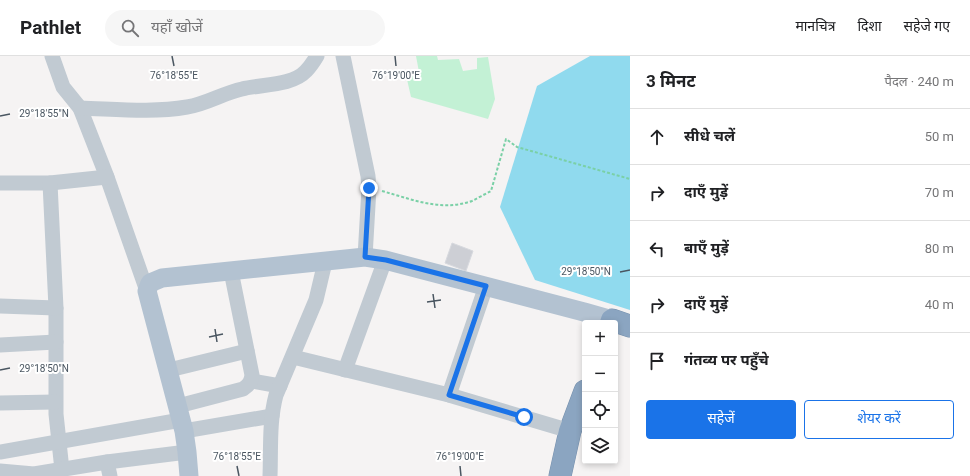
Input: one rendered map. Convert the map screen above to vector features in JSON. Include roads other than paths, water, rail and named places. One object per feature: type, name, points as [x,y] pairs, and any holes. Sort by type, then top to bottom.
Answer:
[{"type":"highway","points":[[560,476],[570,431],[585,392]]},
{"type":"main road","points":[[189,476],[188,452],[181,419],[147,291],[150,283],[162,278],[365,257],[386,260],[584,312],[609,320]]},
{"type":"street","points":[[52,56],[63,88],[80,108],[107,177],[147,291]]},
{"type":"street","points":[[80,108],[161,110],[188,107],[242,89],[289,81],[298,78],[306,71],[317,56]]},
{"type":"street","points":[[343,56],[366,163],[369,188],[365,257]]},
{"type":"street","points":[[0,183],[50,183],[107,177]]},
{"type":"street","points":[[50,183],[56,308],[55,402],[62,470]]},
{"type":"street","points":[[345,370],[386,260]]},
{"type":"street","points":[[270,476],[272,416],[275,400],[316,300],[325,262]]},
{"type":"street","points":[[181,419],[248,386],[252,381],[231,271]]},
{"type":"street","points":[[449,395],[486,286]]},
{"type":"street","points":[[0,306],[56,308]]},
{"type":"street","points":[[0,345],[56,342]]},
{"type":"street","points":[[168,370],[247,351]]},
{"type":"street","points":[[293,357],[449,395],[570,431]]},
{"type":"street","points":[[252,381],[280,386]]},
{"type":"street","points":[[0,404],[55,402]]},
{"type":"street","points":[[0,452],[181,419],[272,416]]},
{"type":"street","points":[[0,471],[34,474],[62,470],[108,469],[188,452]]},
{"type":"water","points":[[590,56],[630,56],[630,310],[535,280],[500,207],[537,86]]}]
